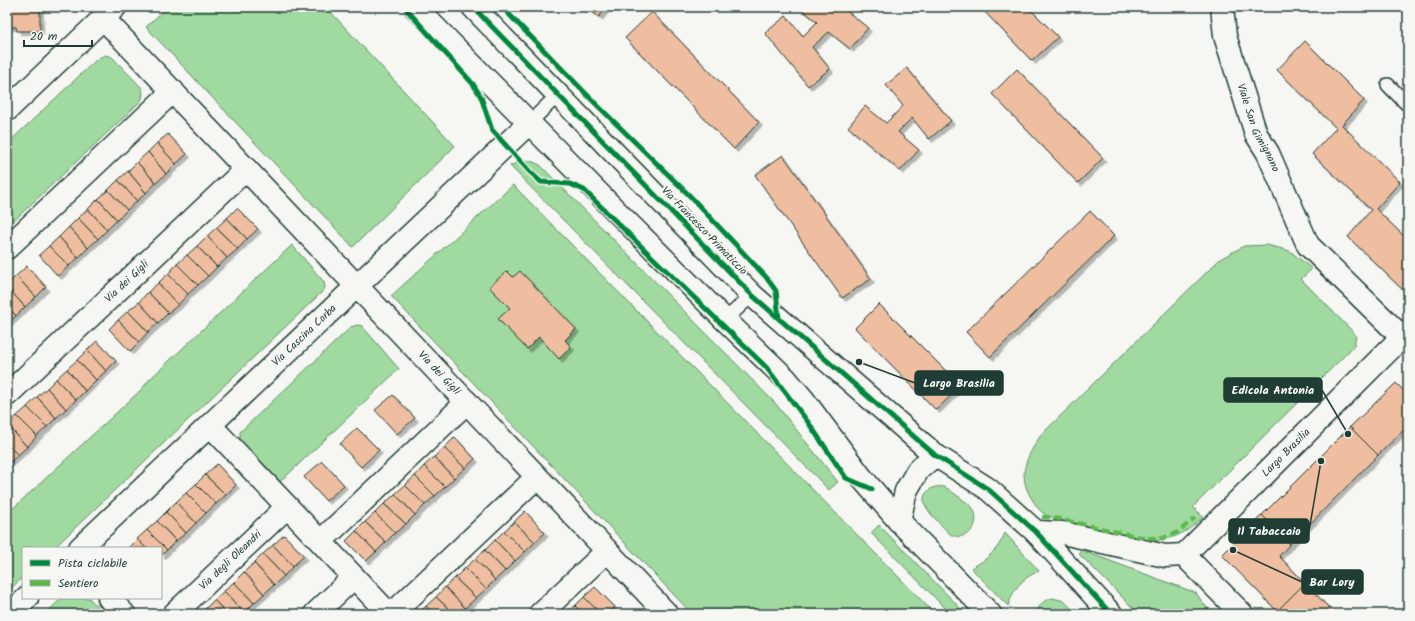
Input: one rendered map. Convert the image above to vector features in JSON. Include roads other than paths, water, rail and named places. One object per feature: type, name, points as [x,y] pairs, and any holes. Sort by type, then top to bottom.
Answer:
[{"type":"street","points":[[415,7],[790,384],[803,399],[861,477],[899,521],[990,614]]},
{"type":"street","name":"Via Francesco Primaticcio","points":[[473,7],[752,295],[935,455]]},
{"type":"street","name":"Viale San Gimignano","points":[[1222,7],[1225,36],[1256,134],[1268,153],[1308,245]]},
{"type":"street","points":[[7,110],[109,13]]},
{"type":"street","name":"Via dei Gigli","points":[[109,13],[173,91],[666,614]]},
{"type":"street","points":[[7,248],[173,91]]},
{"type":"street","name":"Via Cascina Corba","points":[[81,547],[529,123]]},
{"type":"street","name":"Via dei Gigli","points":[[7,395],[246,169]]},
{"type":"street","name":"Largo Brasilia","points":[[1184,555],[1406,337],[1308,245]]},
{"type":"street","name":"Via dei Gigli","points":[[320,541],[467,402]]},
{"type":"street","points":[[210,425],[391,614],[537,477]]},
{"type":"street","points":[[899,521],[906,491],[918,470],[935,455],[988,489],[1036,532],[1111,614]]},
{"type":"street","name":"Via degli Oleandri","points":[[174,614],[287,507]]},
{"type":"street","points":[[1036,532],[1063,533],[1165,556],[1184,555],[1242,614]]},
{"type":"street","points":[[540,614],[607,551]]},
{"type":"street","points":[[315,614],[354,577]]},
{"type":"street","points":[[10,614],[26,599]]},
{"type":"street","points":[[110,599],[124,614]]},
{"type":"lane","points":[[1388,85],[1408,105]]},
{"type":"lane","points":[[529,123],[558,95]]},
{"type":"lane","points":[[725,320],[752,295]]},
{"type":"place","name":"Largo Brasilia","points":[[859,362]]},
{"type":"place","name":"Edicola Antonia","points":[[1348,434]]},
{"type":"place","name":"Il Tabaccaio","points":[[1321,461]]},
{"type":"place","name":"Bar Lory","points":[[1233,550]]}]
